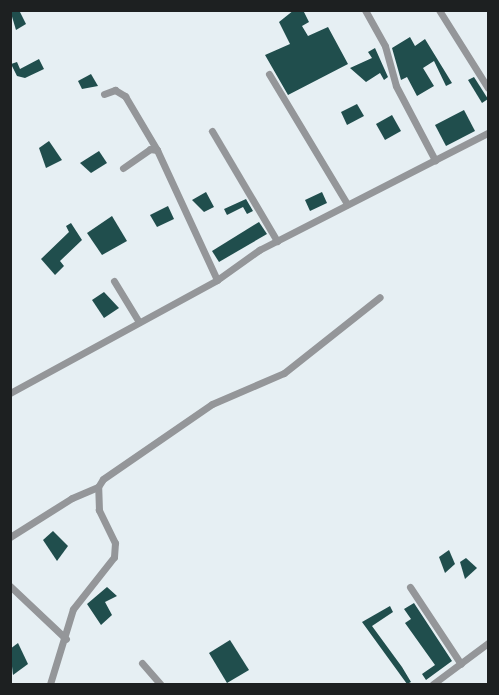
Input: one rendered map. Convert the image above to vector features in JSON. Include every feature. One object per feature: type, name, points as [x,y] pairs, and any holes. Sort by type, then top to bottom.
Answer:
[{"type":"street","points":[[365,10],[385,46],[396,86],[435,160]]},
{"type":"street","points":[[439,10],[489,88]]},
{"type":"street","points":[[269,74],[347,204]]},
{"type":"street","points":[[104,94],[121,92],[157,150],[218,280]]},
{"type":"street","points":[[212,131],[277,241]]},
{"type":"street","points":[[11,391],[56,372],[139,322],[218,280],[277,241],[489,133]]},
{"type":"street","points":[[123,168],[150,149],[157,150]]},
{"type":"street","points":[[114,281],[139,322]]},
{"type":"street","points":[[10,537],[72,498],[98,487],[119,467],[212,404],[284,373],[380,297]]},
{"type":"street","points":[[50,684],[66,639],[73,609],[114,557],[115,543],[99,510],[98,487]]},
{"type":"street","points":[[10,586],[66,639]]},
{"type":"street","points":[[410,587],[461,664]]},
{"type":"street","points":[[434,684],[489,643]]},
{"type":"street","points":[[142,663],[160,684]]},
{"type":"building","points":[[10,10],[19,10],[26,24],[16,30]]},
{"type":"building","points":[[294,10],[303,10],[309,22],[302,26],[308,36],[328,27],[348,64],[288,95],[265,55],[290,44],[279,22]]},
{"type":"building","points":[[410,37],[415,46],[425,39],[452,83],[446,86],[434,61],[423,68],[434,86],[417,96],[407,77],[401,80],[392,48]]},
{"type":"building","points":[[375,48],[388,77],[384,80],[380,73],[366,82],[350,68],[372,58],[368,52]]},
{"type":"building","points":[[39,59],[44,69],[25,78],[17,76],[11,64],[17,62],[20,69]]},
{"type":"building","points":[[91,74],[98,86],[82,89],[78,81]]},
{"type":"building","points":[[474,77],[488,99],[482,103],[468,80]]},
{"type":"building","points":[[357,104],[364,116],[347,125],[341,112]]},
{"type":"building","points":[[464,110],[475,131],[446,146],[435,125]]},
{"type":"building","points":[[392,115],[401,131],[385,140],[376,124]]},
{"type":"building","points":[[49,141],[62,160],[46,168],[39,148]]},
{"type":"building","points":[[99,151],[107,163],[91,173],[80,163]]},
{"type":"building","points":[[206,192],[214,207],[204,212],[192,200]]},
{"type":"building","points":[[322,192],[327,203],[310,211],[305,200]]},
{"type":"building","points":[[246,199],[253,211],[247,214],[243,207],[227,215],[224,209]]},
{"type":"building","points":[[168,206],[174,219],[157,227],[150,215]]},
{"type":"building","points":[[112,216],[127,241],[102,255],[87,233]]},
{"type":"building","points":[[259,222],[267,234],[219,262],[212,251]]},
{"type":"building","points":[[71,223],[82,240],[60,261],[64,266],[55,275],[41,259],[69,232],[66,226]]},
{"type":"building","points":[[104,292],[119,308],[104,318],[92,300]]},
{"type":"building","points":[[53,531],[68,546],[57,561],[43,540]]},
{"type":"building","points":[[449,550],[455,564],[445,573],[439,557]]},
{"type":"building","points":[[466,558],[477,568],[465,579],[460,562]]},
{"type":"building","points":[[107,587],[117,596],[105,602],[112,615],[101,625],[87,604]]},
{"type":"building","points":[[414,603],[452,661],[426,680],[422,674],[435,665],[405,623],[411,619],[404,609]]},
{"type":"building","points":[[390,606],[393,612],[372,626],[402,667],[411,682],[407,684],[362,622]]},
{"type":"building","points":[[230,640],[249,670],[227,683],[209,653]]},
{"type":"building","points":[[18,643],[28,664],[13,675],[10,649]]}]
